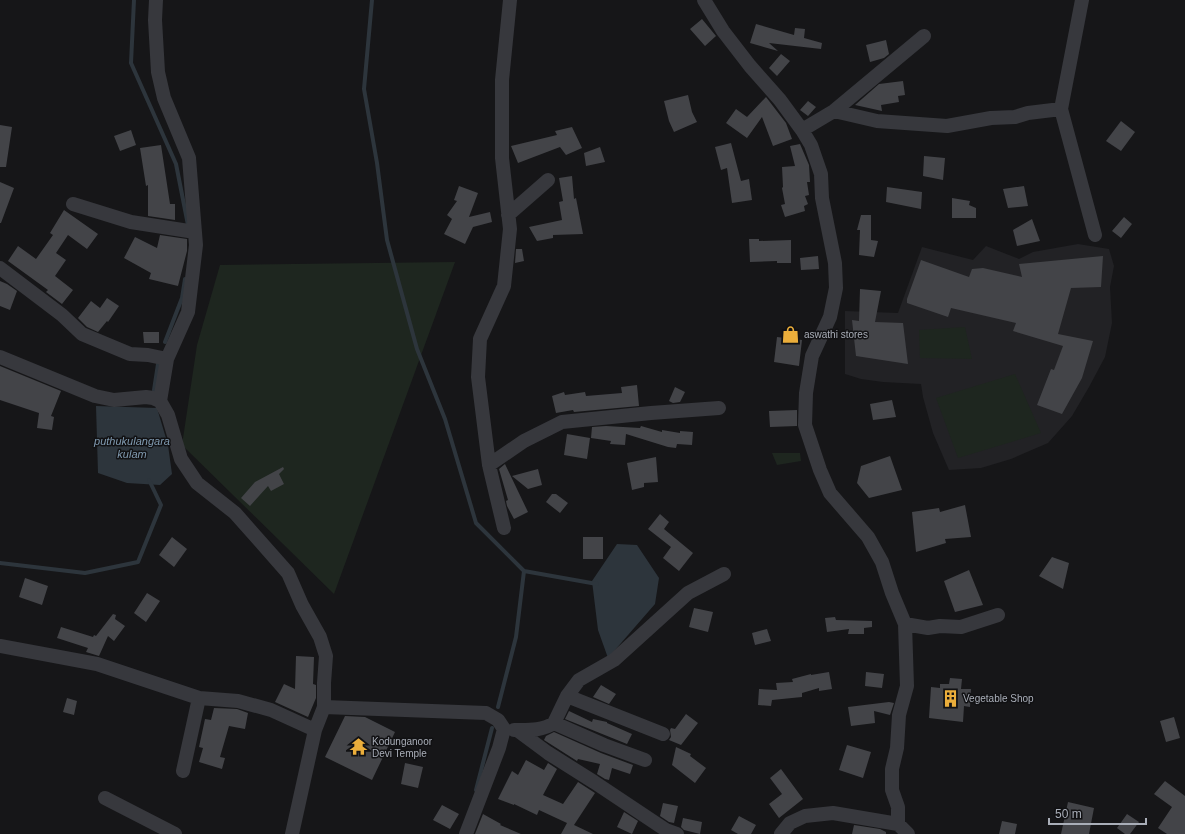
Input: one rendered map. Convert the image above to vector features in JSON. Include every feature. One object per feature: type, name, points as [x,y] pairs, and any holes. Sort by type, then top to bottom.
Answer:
[{"type":"street","points":[[156,0],[155,20],[160,86],[188,158],[195,232],[195,252],[188,312],[167,359],[160,401]]},
{"type":"street","points":[[504,528],[488,465],[478,377],[480,339],[504,286],[510,229],[502,158],[502,80],[510,0]]},
{"type":"street","points":[[704,0],[724,31],[750,66],[780,100],[802,130],[811,145],[821,174],[822,198],[835,263],[836,288],[830,317],[812,356],[806,393],[805,425],[820,470],[830,493],[868,538],[882,562],[892,593],[905,624],[907,686],[900,715],[897,748],[892,769],[892,790],[898,808],[898,824]]},
{"type":"street","points":[[1082,0],[1061,109],[1095,235]]},
{"type":"street","points":[[802,130],[834,112],[924,36]]},
{"type":"street","points":[[834,112],[877,121],[947,126],[991,118],[1014,117],[1028,113],[1061,109]]},
{"type":"street","points":[[508,215],[548,180]]},
{"type":"street","points":[[72,204],[131,222],[195,232]]},
{"type":"street","points":[[0,268],[62,315],[82,334],[130,354],[148,355],[167,359]]},
{"type":"street","points":[[0,357],[94,396],[114,400],[146,397],[160,401],[168,414],[181,459],[197,484],[235,513],[288,573],[302,605],[320,637],[326,656],[324,707],[315,730],[292,834]]},
{"type":"street","points":[[488,465],[524,441],[562,422],[719,408]]},
{"type":"street","points":[[511,729],[539,729],[554,723],[567,696],[579,680],[614,660],[688,593],[724,574]]},
{"type":"street","points":[[905,624],[928,628],[940,626],[960,627],[998,615]]},
{"type":"street","points":[[0,646],[97,664],[199,698],[238,701],[271,710],[315,730]]},
{"type":"street","points":[[567,696],[663,734]]},
{"type":"street","points":[[183,771],[199,698]]},
{"type":"street","points":[[324,707],[486,713],[666,830],[677,834]]},
{"type":"street","points":[[554,723],[604,745],[644,760]]},
{"type":"street","points":[[466,834],[499,748],[511,729]]},
{"type":"street","points":[[105,798],[174,834]]},
{"type":"street","points":[[781,834],[790,823],[805,816],[833,813],[898,824],[908,834]]},
{"type":"shaded area","points":[[1078,244],[1109,249],[1114,266],[1110,287],[1112,323],[1105,357],[1089,387],[1072,416],[1048,443],[1011,459],[981,468],[949,470],[933,433],[921,384],[883,382],[861,379],[845,374],[845,311],[898,313],[922,247],[973,260],[986,246],[1019,259],[1033,252]]},
{"type":"shaded area","points":[[455,262],[334,594],[182,445],[197,345],[220,265]]},
{"type":"shaded area","points":[[965,327],[972,359],[920,358],[919,330]]},
{"type":"shaded area","points":[[1015,374],[1041,433],[958,458],[936,398]]},
{"type":"shaded area","points":[[772,453],[800,453],[801,461],[777,465]]},
{"type":"water","name":"puthukulangara kulam","points":[[96,406],[157,408],[168,445],[172,474],[160,485],[127,483],[98,473]]},
{"type":"water","points":[[617,544],[637,545],[659,578],[655,604],[608,658],[598,630],[592,581]]},
{"type":"building","points":[[702,19],[716,36],[705,46],[690,29]]},
{"type":"building","points":[[756,24],[794,35],[795,28],[805,29],[804,38],[822,43],[821,49],[769,43],[778,51],[750,43]]},
{"type":"building","points":[[886,40],[889,54],[884,58],[870,62],[866,45]]},
{"type":"building","points":[[781,54],[790,61],[777,76],[769,68]]},
{"type":"building","points":[[903,81],[905,95],[898,96],[899,102],[881,105],[882,111],[855,105],[879,84]]},
{"type":"building","points":[[688,95],[692,112],[697,122],[674,132],[669,121],[664,101]]},
{"type":"building","points":[[766,97],[786,123],[792,139],[773,146],[762,117],[747,138],[726,123],[736,109],[747,117]]},
{"type":"building","points":[[808,101],[816,107],[808,116],[800,110]]},
{"type":"building","points":[[1121,121],[1135,132],[1121,151],[1106,141]]},
{"type":"building","points":[[0,125],[12,127],[6,167],[0,167]]},
{"type":"building","points":[[572,127],[582,148],[566,155],[560,147],[518,163],[511,146],[557,135],[555,131]]},
{"type":"building","points":[[131,130],[136,145],[120,151],[114,136]]},
{"type":"building","points":[[731,143],[741,181],[749,179],[752,200],[732,203],[727,168],[721,170],[715,147]]},
{"type":"building","points":[[800,144],[809,165],[810,182],[807,182],[809,195],[805,196],[808,204],[804,206],[805,211],[785,217],[781,205],[785,204],[782,188],[782,167],[795,166],[790,146]]},
{"type":"building","points":[[161,145],[170,204],[175,204],[175,220],[148,216],[148,185],[146,186],[140,148]]},
{"type":"building","points":[[600,147],[605,162],[586,166],[584,153]]},
{"type":"building","points":[[924,156],[945,158],[943,180],[923,176]]},
{"type":"building","points":[[572,176],[574,199],[576,198],[583,234],[553,235],[553,238],[537,241],[529,227],[562,220],[559,202],[563,201],[559,178]]},
{"type":"building","points":[[0,182],[14,188],[1,223],[0,223]]},
{"type":"building","points":[[459,186],[478,193],[469,217],[490,212],[492,222],[473,227],[465,244],[444,234],[452,219],[447,215],[457,201],[454,200]]},
{"type":"building","points":[[1024,186],[1028,206],[1008,208],[1003,189]]},
{"type":"building","points":[[887,187],[922,192],[921,209],[886,202]]},
{"type":"building","points":[[952,198],[970,201],[969,205],[976,208],[976,218],[952,218]]},
{"type":"building","points":[[64,210],[98,234],[87,249],[68,235],[56,253],[66,260],[55,276],[73,290],[62,304],[46,292],[48,290],[8,261],[18,246],[36,259],[53,235],[50,233]]},
{"type":"building","points":[[861,215],[871,215],[871,240],[878,241],[874,257],[859,255],[860,230],[857,230]]},
{"type":"building","points":[[1124,217],[1132,224],[1121,238],[1112,231]]},
{"type":"building","points":[[1032,219],[1040,241],[1017,246],[1013,230]]},
{"type":"building","points":[[160,235],[187,239],[187,251],[178,286],[149,279],[151,273],[124,258],[135,237],[157,248]]},
{"type":"building","points":[[749,239],[759,239],[759,241],[791,240],[791,263],[777,263],[777,261],[750,262]]},
{"type":"building","points":[[516,249],[522,249],[524,261],[515,263]]},
{"type":"building","points":[[818,256],[819,269],[801,270],[800,258]]},
{"type":"building","points":[[1103,256],[1101,287],[1071,288],[1058,334],[1093,341],[1082,378],[1062,414],[1037,405],[1051,369],[1054,370],[1063,346],[1013,331],[1016,323],[951,308],[948,317],[907,303],[907,299],[921,260],[969,277],[972,269],[983,268],[1022,277],[1019,264]]},
{"type":"building","points":[[0,281],[17,291],[10,310],[0,306]]},
{"type":"building","points":[[860,289],[881,291],[875,322],[903,323],[908,364],[856,356],[852,320],[859,321]]},
{"type":"building","points":[[107,298],[119,306],[108,322],[107,321],[98,332],[87,327],[78,318],[91,301],[100,308]]},
{"type":"building","points":[[143,332],[159,332],[159,343],[144,343]]},
{"type":"building","points":[[777,337],[802,340],[799,366],[774,362]]},
{"type":"building","points":[[0,366],[61,391],[51,416],[54,417],[52,430],[37,428],[39,413],[0,400]]},
{"type":"building","points":[[637,385],[639,406],[574,412],[573,410],[556,413],[552,396],[564,392],[565,395],[585,392],[586,396],[622,393],[621,387]]},
{"type":"building","points":[[675,387],[685,392],[680,402],[673,403],[669,401]]},
{"type":"building","points":[[892,400],[896,417],[873,420],[870,404]]},
{"type":"building","points":[[797,410],[797,426],[770,427],[769,411]]},
{"type":"building","points":[[606,426],[640,428],[641,426],[662,432],[662,430],[680,433],[680,431],[693,432],[692,445],[677,444],[676,448],[668,447],[626,434],[625,445],[610,444],[611,441],[591,438],[592,427]]},
{"type":"building","points":[[567,434],[590,438],[587,459],[564,455]]},
{"type":"building","points":[[890,456],[902,490],[869,498],[857,483],[861,466]]},
{"type":"building","points":[[656,457],[658,482],[644,483],[644,487],[632,490],[627,463]]},
{"type":"building","points":[[505,464],[528,512],[514,519],[507,506],[506,501],[508,500],[499,469]]},
{"type":"building","points":[[283,467],[284,469],[279,474],[284,484],[271,491],[268,486],[250,506],[241,498],[255,482]]},
{"type":"building","points":[[538,469],[542,485],[528,489],[512,476]]},
{"type":"building","points":[[552,494],[556,494],[568,503],[560,513],[546,502]]},
{"type":"building","points":[[965,505],[971,537],[945,539],[946,543],[916,552],[912,512],[939,508],[940,512]]},
{"type":"building","points":[[660,514],[669,522],[664,529],[693,553],[679,571],[663,558],[671,547],[648,529]]},
{"type":"building","points":[[172,537],[187,549],[174,567],[159,555]]},
{"type":"building","points":[[583,537],[603,537],[603,559],[583,559]]},
{"type":"building","points":[[1052,557],[1069,563],[1063,589],[1039,576]]},
{"type":"building","points":[[969,570],[983,605],[955,612],[944,581]]},
{"type":"building","points":[[25,578],[48,586],[42,605],[19,597]]},
{"type":"building","points":[[147,593],[160,601],[146,622],[134,613]]},
{"type":"building","points":[[694,608],[713,612],[708,632],[689,627]]},
{"type":"building","points":[[113,614],[116,615],[115,619],[125,626],[114,641],[108,636],[99,656],[86,652],[88,648],[57,638],[61,627],[93,637],[94,635],[96,636]]},
{"type":"building","points":[[835,617],[836,620],[872,621],[872,627],[864,628],[864,634],[848,634],[849,629],[827,632],[825,618]]},
{"type":"building","points":[[767,629],[771,641],[755,645],[752,633]]},
{"type":"building","points":[[296,656],[314,657],[313,684],[316,685],[316,698],[308,717],[275,702],[284,684],[295,689]]},
{"type":"building","points":[[829,672],[832,689],[819,691],[819,688],[802,693],[802,697],[772,700],[771,706],[758,705],[759,689],[777,690],[776,683],[793,682],[792,679],[811,674]]},
{"type":"building","points":[[866,672],[884,674],[882,688],[865,686]]},
{"type":"building","name":"Vegetable Shop","points":[[950,678],[962,679],[961,689],[971,689],[970,707],[964,706],[963,722],[929,718],[931,687],[940,688],[940,684],[949,684]]},
{"type":"building","points":[[601,685],[616,694],[609,704],[593,697]]},
{"type":"building","points":[[67,698],[77,701],[74,715],[63,712]]},
{"type":"building","points":[[889,702],[894,703],[890,715],[874,711],[875,723],[851,726],[848,707]]},
{"type":"building","points":[[214,708],[237,709],[248,713],[245,729],[229,726],[220,757],[225,758],[222,769],[199,762],[203,748],[199,747],[205,719],[211,720]]},
{"type":"building","points":[[569,711],[592,722],[593,719],[607,722],[632,734],[627,744],[565,719]]},
{"type":"building","points":[[686,714],[698,723],[681,745],[669,740],[671,737],[670,730],[671,728],[675,729]]},
{"type":"building","name":"Kodunganoor Devi Temple","points":[[345,716],[365,717],[395,732],[372,780],[325,757]]},
{"type":"building","points":[[1174,717],[1180,738],[1166,742],[1160,721]]},
{"type":"building","points":[[554,732],[601,753],[633,765],[630,774],[612,768],[609,780],[605,779],[597,774],[600,764],[578,759],[577,761],[544,740],[546,736]]},
{"type":"building","points":[[847,745],[871,752],[863,778],[839,770]]},
{"type":"building","points":[[676,747],[691,754],[690,756],[706,768],[695,783],[672,765]]},
{"type":"building","points":[[526,760],[544,770],[548,763],[557,769],[543,795],[563,804],[578,782],[595,793],[574,825],[593,834],[561,834],[567,823],[539,810],[537,815],[514,804],[498,799],[512,771],[518,775]]},
{"type":"building","points":[[405,763],[423,767],[418,788],[401,784]]},
{"type":"building","points":[[781,769],[803,799],[779,818],[769,804],[782,794],[770,778]]},
{"type":"building","points":[[1165,781],[1185,796],[1185,834],[1167,834],[1158,828],[1172,807],[1154,794]]},
{"type":"building","points":[[1068,802],[1094,808],[1089,834],[1061,834]]},
{"type":"building","points":[[663,803],[678,806],[674,823],[669,822],[660,816]]},
{"type":"building","points":[[442,805],[459,814],[450,829],[433,820]]},
{"type":"building","points":[[624,812],[638,821],[632,834],[617,827]]},
{"type":"building","points":[[483,814],[501,824],[500,825],[521,834],[475,834]]},
{"type":"building","points":[[1127,814],[1139,822],[1130,834],[1125,834],[1117,828]]},
{"type":"building","points":[[739,816],[756,825],[751,834],[738,834],[731,830]]},
{"type":"building","points":[[683,818],[702,822],[700,834],[684,830],[681,827]]},
{"type":"building","points":[[1002,821],[1017,824],[1015,834],[999,834]]},
{"type":"building","points":[[854,825],[880,829],[886,832],[886,834],[852,834]]},
{"type":"waterway","points":[[134,0],[131,63],[176,164],[188,225]]},
{"type":"waterway","points":[[372,0],[364,89],[377,163],[387,240],[417,349],[445,419],[476,523],[524,571],[597,584]]},
{"type":"waterway","points":[[165,342],[182,298],[185,279]]},
{"type":"waterway","points":[[154,390],[158,364]]},
{"type":"waterway","points":[[0,563],[85,573],[138,562],[161,505],[149,480]]},
{"type":"waterway","points":[[498,707],[516,637],[524,571]]},
{"type":"waterway","points":[[476,790],[492,728]]},
{"type":"place","name":"aswathi stores","points":[[791,334]]},
{"type":"place","name":"Vegetable Shop","points":[[950,698]]},
{"type":"place","name":"Kodunganoor Devi Temple","points":[[359,747]]}]
